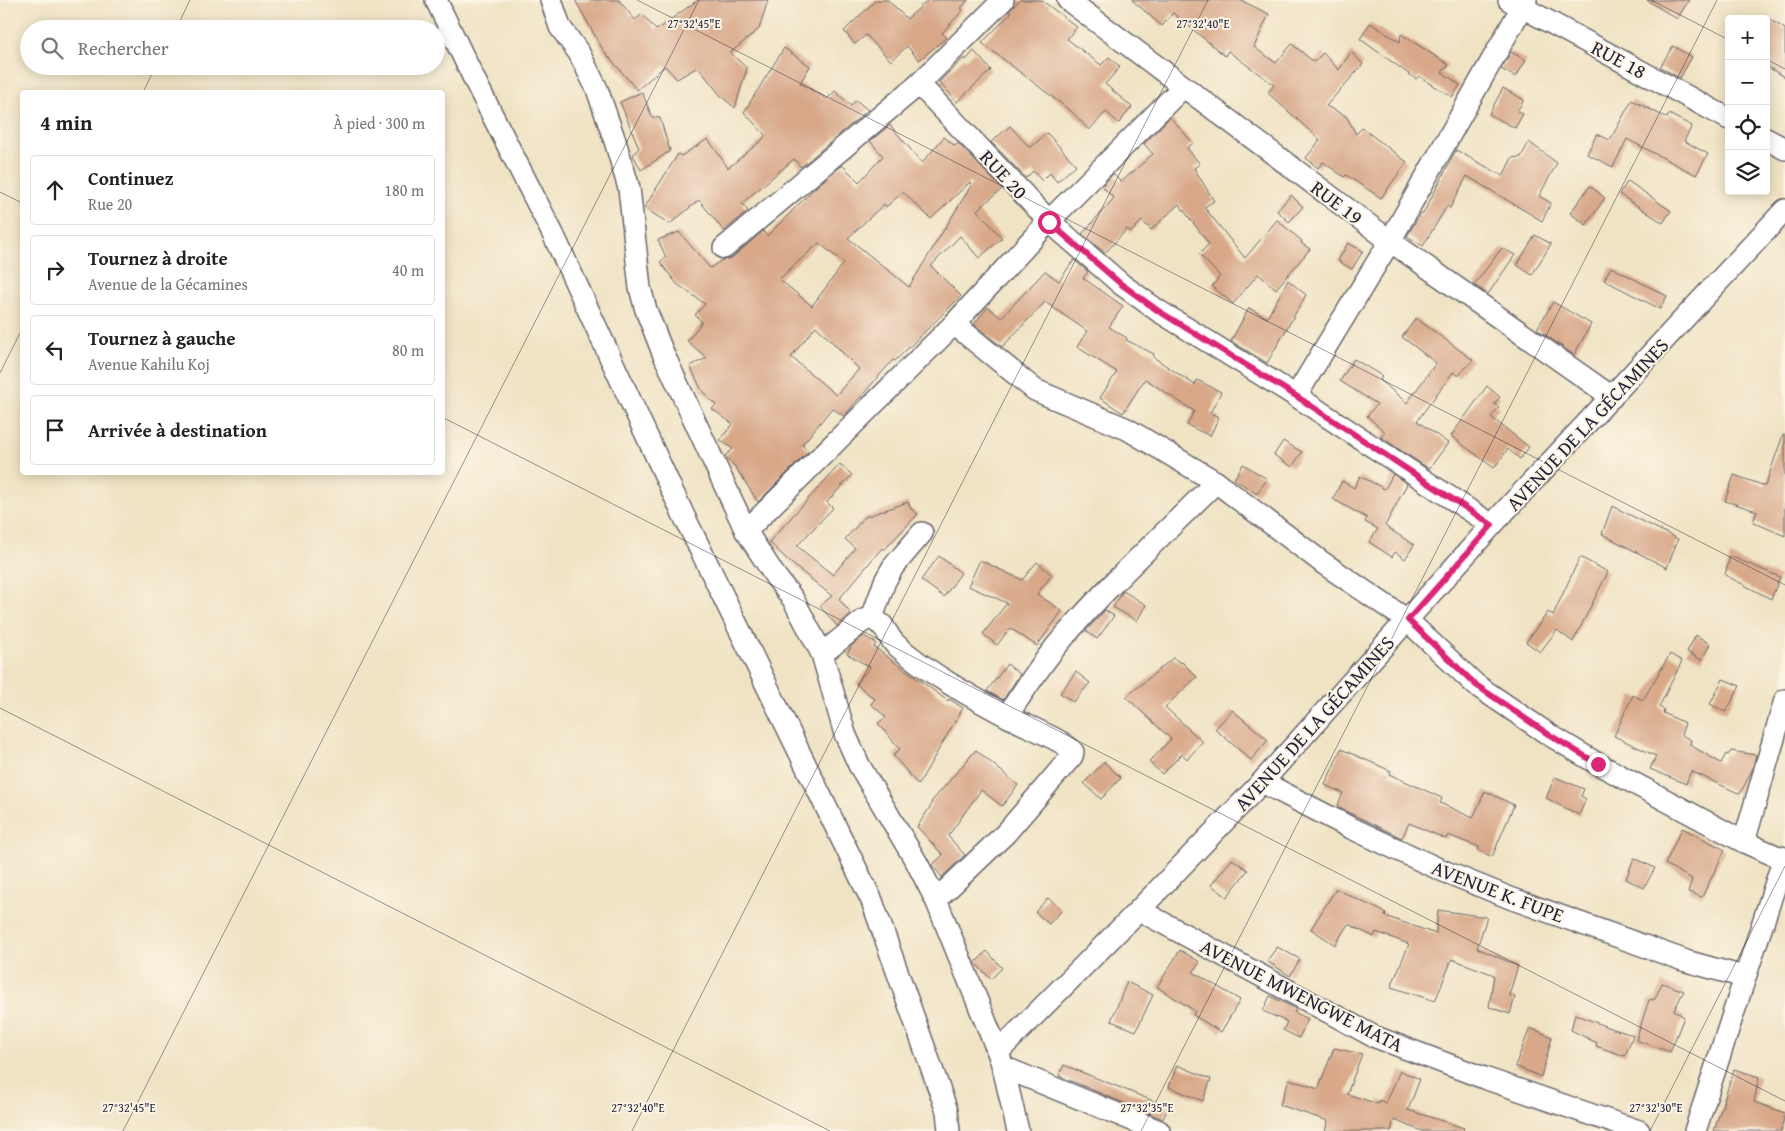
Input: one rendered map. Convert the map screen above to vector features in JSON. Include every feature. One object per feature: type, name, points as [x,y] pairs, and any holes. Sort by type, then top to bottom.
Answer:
[{"type":"street","points":[[436,0],[553,234],[683,514],[872,901],[947,1111],[949,1131]]},
{"type":"street","points":[[551,0],[560,27],[579,53],[597,89],[615,141],[629,188],[640,288],[646,310],[663,352],[746,530],[775,576],[793,599],[822,654],[845,734],[859,766],[917,863],[936,900],[1001,1060],[1018,1131]]},
{"type":"street","points":[[724,248],[919,84],[1003,0]]},
{"type":"street","name":"RUE 19","points":[[1068,0],[1183,88],[1390,241],[1612,397]]},
{"type":"street","points":[[1296,396],[1390,241],[1519,2]]},
{"type":"street","name":"RUE 18","points":[[1519,2],[1725,117]]},
{"type":"street","name":"RUE 20","points":[[919,84],[1049,222],[1121,284],[1157,310],[1296,396],[1492,525]]},
{"type":"street","points":[[746,530],[954,324],[1049,222],[1183,88]]},
{"type":"street","points":[[1770,141],[1785,149]]},
{"type":"street","name":"AVENUE DE LA GÉCAMINES","points":[[1001,1060],[1139,910],[1262,782],[1492,525],[1785,210]]},
{"type":"street","points":[[954,324],[1035,390],[1127,429],[1216,482],[1323,563],[1408,620],[1476,685],[1531,723],[1598,764],[1744,842],[1784,858],[1695,1131]]},
{"type":"street","points":[[1007,716],[1063,638],[1102,595],[1216,482]]},
{"type":"street","points":[[872,618],[889,574],[922,533]]},
{"type":"street","points":[[822,654],[864,620],[872,618]]},
{"type":"street","points":[[872,618],[882,626],[893,642],[920,664],[959,690],[1070,748],[1073,752],[1072,756],[1006,833],[936,900]]},
{"type":"street","points":[[1744,842],[1785,700]]},
{"type":"street","name":"AVENUE K. FUPE","points":[[1262,782],[1349,827],[1441,870],[1510,898],[1668,954],[1744,977]]},
{"type":"street","name":"AVENUE MWENGWE MATA","points":[[1139,910],[1372,1036],[1484,1078],[1639,1131]]},
{"type":"street","points":[[1001,1060],[1159,1131]]},
{"type":"building","points":[[575,0],[619,0],[635,20],[642,14],[656,30],[698,0],[768,0],[759,29],[730,53],[747,68],[735,108],[721,96],[698,67],[677,79],[665,66],[637,90],[603,50]]},
{"type":"building","points":[[876,0],[888,0],[907,19],[928,0],[968,0],[961,8],[963,10],[942,33],[946,38],[919,60],[907,46],[891,61],[866,35],[855,44],[844,31]]},
{"type":"building","points":[[1020,0],[1041,0],[1077,27],[1067,39],[1101,65],[1109,57],[1120,67],[1105,84],[1132,107],[1119,123],[1106,112],[1089,130],[1072,112],[982,43],[1011,13],[1009,11]]},
{"type":"building","points":[[1132,0],[1240,0],[1269,14],[1254,47],[1276,63],[1292,44],[1314,62],[1323,53],[1339,70],[1351,52],[1363,64],[1326,106],[1346,116],[1356,134],[1362,128],[1407,162],[1381,198],[1346,175],[1344,177],[1323,162],[1318,168],[1306,158],[1320,140],[1268,93],[1274,85],[1228,51],[1225,56],[1173,13],[1162,26]]},
{"type":"building","points":[[1647,0],[1689,0],[1677,19]]},
{"type":"building","points":[[1770,20],[1785,29],[1785,77],[1770,68]]},
{"type":"building","points":[[1370,23],[1400,42],[1401,34],[1449,65],[1442,72],[1460,85],[1452,97],[1419,76],[1416,79],[1360,39]]},
{"type":"building","points":[[1673,46],[1692,57],[1680,78],[1660,67]]},
{"type":"building","points":[[784,48],[810,66],[800,83],[827,99],[835,91],[851,106],[856,100],[868,110],[801,167],[794,159],[742,203],[748,211],[724,231],[699,200],[670,224],[644,208],[678,154],[681,156],[708,139],[728,168],[763,139],[765,135],[744,112]]},
{"type":"building","points":[[974,51],[991,70],[957,102],[939,82]]},
{"type":"building","points":[[1511,52],[1526,60],[1516,77],[1501,69]]},
{"type":"building","points":[[1503,88],[1524,100],[1517,111],[1523,114],[1515,128],[1489,114]]},
{"type":"building","points":[[642,92],[652,117],[660,118],[670,151],[641,170],[633,155],[639,148],[620,102]]},
{"type":"building","points":[[1632,100],[1667,118],[1669,114],[1692,126],[1684,141],[1708,154],[1696,175],[1627,139],[1613,167],[1587,154],[1597,134],[1610,140]]},
{"type":"building","points":[[1170,117],[1193,143],[1187,148],[1200,164],[1194,168],[1214,201],[1204,207],[1245,258],[1277,220],[1310,249],[1276,289],[1258,274],[1233,304],[1212,286],[1220,276],[1199,254],[1209,244],[1179,204],[1151,230],[1142,221],[1131,232],[1127,229],[1105,253],[1082,234],[1114,198],[1102,186],[1113,174],[1121,182],[1153,154],[1144,144]]},
{"type":"building","points":[[890,125],[922,163],[944,137],[955,146],[958,143],[1002,189],[977,210],[1002,238],[979,258],[960,236],[931,266],[961,296],[895,361],[893,360],[844,416],[832,408],[802,445],[809,451],[758,502],[736,468],[725,456],[733,449],[720,440],[733,424],[712,409],[716,405],[702,391],[690,366],[707,358],[687,341],[702,322],[695,315],[705,304],[677,284],[660,262],[666,257],[658,240],[679,232],[710,268],[722,260],[732,258],[763,231],[767,236],[818,185],[842,165],[859,182],[883,156],[870,141]],"holes":[[[970,182],[972,184],[909,287],[848,238],[884,204],[886,207],[903,192],[931,219]],[[819,243],[844,263],[812,306],[779,279]],[[816,326],[859,369],[836,395],[791,357]]]},
{"type":"building","points":[[1010,126],[1030,148],[1047,133],[1076,165],[1057,182],[1050,173],[1042,181],[1033,171],[1026,178],[991,142]]},
{"type":"building","points":[[1529,142],[1557,163],[1539,196],[1551,203],[1542,221],[1467,176],[1450,208],[1447,206],[1423,246],[1407,236],[1421,213],[1423,214],[1456,150],[1503,176],[1512,158],[1521,157]]},
{"type":"building","points":[[1628,181],[1671,211],[1663,223],[1619,194]]},
{"type":"building","points":[[1590,186],[1605,198],[1586,225],[1570,213]]},
{"type":"building","points":[[1291,195],[1303,207],[1289,222],[1277,211]]},
{"type":"building","points":[[1535,235],[1551,244],[1532,275],[1517,265]]},
{"type":"building","points":[[1348,243],[1363,251],[1352,269],[1338,261]]},
{"type":"building","points":[[1502,248],[1515,255],[1488,294],[1474,285]]},
{"type":"building","points":[[1074,260],[1088,272],[1083,278],[1123,306],[1109,327],[1127,338],[1126,340],[1154,354],[1153,357],[1195,385],[1197,380],[1221,392],[1210,413],[1219,417],[1210,436],[1187,425],[1194,411],[1145,379],[1123,413],[1100,398],[1117,372],[1077,347],[1087,331],[1045,302],[1002,347],[974,324],[988,307],[1001,318],[1045,271],[1059,281]]},
{"type":"building","points":[[1611,267],[1667,296],[1660,309],[1604,280]]},
{"type":"building","points":[[1288,280],[1306,295],[1267,363],[1231,341],[1249,308],[1267,318]]},
{"type":"building","points":[[1553,302],[1591,324],[1574,355],[1537,329]]},
{"type":"building","points":[[1416,318],[1473,360],[1458,376],[1453,372],[1417,421],[1448,443],[1429,469],[1381,437],[1385,432],[1367,416],[1377,404],[1340,381],[1354,359],[1382,376],[1380,380],[1407,403],[1436,363],[1402,337]]},
{"type":"building","points":[[1487,386],[1500,397],[1494,404],[1499,407],[1491,417],[1529,447],[1520,459],[1508,449],[1494,468],[1451,436]]},
{"type":"building","points":[[1783,435],[1785,435],[1785,536],[1753,522],[1757,511],[1725,501],[1734,475],[1765,486]]},
{"type":"building","points":[[1283,441],[1302,452],[1292,467],[1274,455]]},
{"type":"building","points":[[840,464],[852,475],[827,502],[833,508],[797,546],[833,575],[855,548],[845,539],[865,517],[908,502],[911,509],[918,514],[884,550],[882,548],[839,599],[851,614],[837,626],[820,606],[832,596],[791,563],[769,542]]},
{"type":"building","points":[[1243,464],[1267,479],[1257,494],[1234,479]]},
{"type":"building","points":[[1393,474],[1407,484],[1385,526],[1414,545],[1405,559],[1395,552],[1392,557],[1369,542],[1378,529],[1365,522],[1367,518],[1333,499],[1342,481],[1354,488],[1360,476],[1385,489]]},
{"type":"building","points":[[1612,506],[1678,539],[1667,568],[1602,534]]},
{"type":"building","points":[[939,556],[961,573],[944,597],[921,580]]},
{"type":"building","points":[[1730,556],[1780,577],[1771,599],[1725,575]]},
{"type":"building","points":[[1580,557],[1608,572],[1573,642],[1557,630],[1540,652],[1526,642],[1548,612],[1553,615]]},
{"type":"building","points":[[980,560],[1022,580],[1037,562],[1052,575],[1037,594],[1062,611],[1037,646],[1010,628],[997,645],[983,634],[1007,603],[968,586]]},
{"type":"building","points":[[1123,591],[1146,605],[1137,621],[1113,607]]},
{"type":"building","points":[[1105,610],[1114,616],[1097,639],[1086,631]]},
{"type":"building","points":[[1696,635],[1710,644],[1702,660],[1687,652]]},
{"type":"building","points":[[864,636],[876,643],[874,647],[948,701],[949,699],[963,708],[918,785],[893,755],[900,749],[878,723],[886,717],[871,704],[875,699],[856,684],[870,667],[847,654],[852,645]]},
{"type":"building","points":[[1670,654],[1682,661],[1659,707],[1664,710],[1663,713],[1685,723],[1681,735],[1691,740],[1690,745],[1721,763],[1726,754],[1728,755],[1731,751],[1756,755],[1752,770],[1740,794],[1691,771],[1686,784],[1650,769],[1656,756],[1614,736],[1633,695],[1643,700]]},
{"type":"building","points":[[1173,658],[1182,662],[1197,677],[1165,707],[1203,742],[1187,759],[1182,754],[1162,774],[1149,762],[1171,739],[1126,697]]},
{"type":"building","points":[[1007,664],[1020,674],[1003,700],[987,691]]},
{"type":"building","points":[[1076,672],[1090,683],[1073,702],[1060,693]]},
{"type":"building","points":[[1723,679],[1740,686],[1726,712],[1710,704]]},
{"type":"building","points":[[1232,710],[1268,740],[1251,760],[1215,729]]},
{"type":"building","points":[[1341,749],[1391,771],[1389,774],[1442,798],[1440,803],[1473,818],[1485,791],[1514,805],[1492,857],[1478,850],[1479,847],[1448,835],[1446,839],[1409,823],[1402,838],[1337,807],[1343,793],[1325,785]]},
{"type":"building","points":[[976,750],[1018,785],[1002,806],[981,790],[948,836],[965,855],[942,877],[932,865],[943,855],[917,827],[932,804],[931,802]]},
{"type":"building","points":[[1104,762],[1121,778],[1101,799],[1084,783]]},
{"type":"building","points":[[1555,777],[1584,789],[1581,796],[1586,799],[1579,815],[1546,798]]},
{"type":"building","points":[[1682,828],[1725,850],[1702,897],[1688,892],[1692,879],[1665,864]]},
{"type":"building","points":[[1634,858],[1655,868],[1644,888],[1626,879]]},
{"type":"building","points":[[1232,859],[1248,870],[1227,897],[1211,885]]},
{"type":"building","points":[[1336,889],[1386,913],[1385,916],[1436,934],[1438,910],[1487,917],[1477,948],[1518,966],[1509,995],[1515,997],[1510,1014],[1489,1007],[1494,975],[1452,959],[1435,1001],[1391,987],[1409,944],[1376,932],[1374,937],[1348,924],[1335,945],[1311,929]]},
{"type":"building","points":[[1048,898],[1062,910],[1049,924],[1035,912]]},
{"type":"building","points":[[1277,947],[1300,959],[1290,976],[1267,961]]},
{"type":"building","points":[[1180,950],[1200,962],[1193,972],[1240,1000],[1221,1032],[1193,1015],[1195,1011],[1157,987]]},
{"type":"building","points":[[987,951],[1002,968],[991,979],[975,963]]},
{"type":"building","points":[[1127,982],[1153,995],[1136,1031],[1111,1021]]},
{"type":"building","points":[[1662,983],[1684,991],[1674,1010],[1684,1017],[1670,1052],[1636,1040],[1649,1000],[1655,999]]},
{"type":"building","points":[[1270,996],[1296,1009],[1294,1012],[1308,1019],[1299,1038],[1283,1030],[1287,1022],[1263,1011]]},
{"type":"building","points":[[1575,1014],[1633,1035],[1625,1056],[1596,1046],[1597,1043],[1571,1030]]},
{"type":"building","points":[[1530,1028],[1552,1037],[1541,1077],[1515,1066]]},
{"type":"building","points":[[1334,1048],[1362,1054],[1347,1094],[1378,1104],[1379,1100],[1386,1103],[1400,1071],[1420,1079],[1408,1110],[1464,1128],[1463,1131],[1422,1131],[1394,1120],[1391,1131],[1325,1131],[1328,1121],[1280,1105],[1289,1079],[1318,1089]]},
{"type":"building","points":[[1064,1065],[1168,1107],[1163,1119],[1059,1076]]},
{"type":"building","points":[[1177,1065],[1211,1079],[1203,1101],[1169,1087]]},
{"type":"building","points":[[1734,1069],[1759,1077],[1754,1102],[1785,1113],[1781,1131],[1714,1131]]},
{"type":"route","points":[[1049,222],[1121,284],[1157,310],[1296,396],[1492,525],[1408,620],[1476,685],[1548,734],[1598,764]]}]
